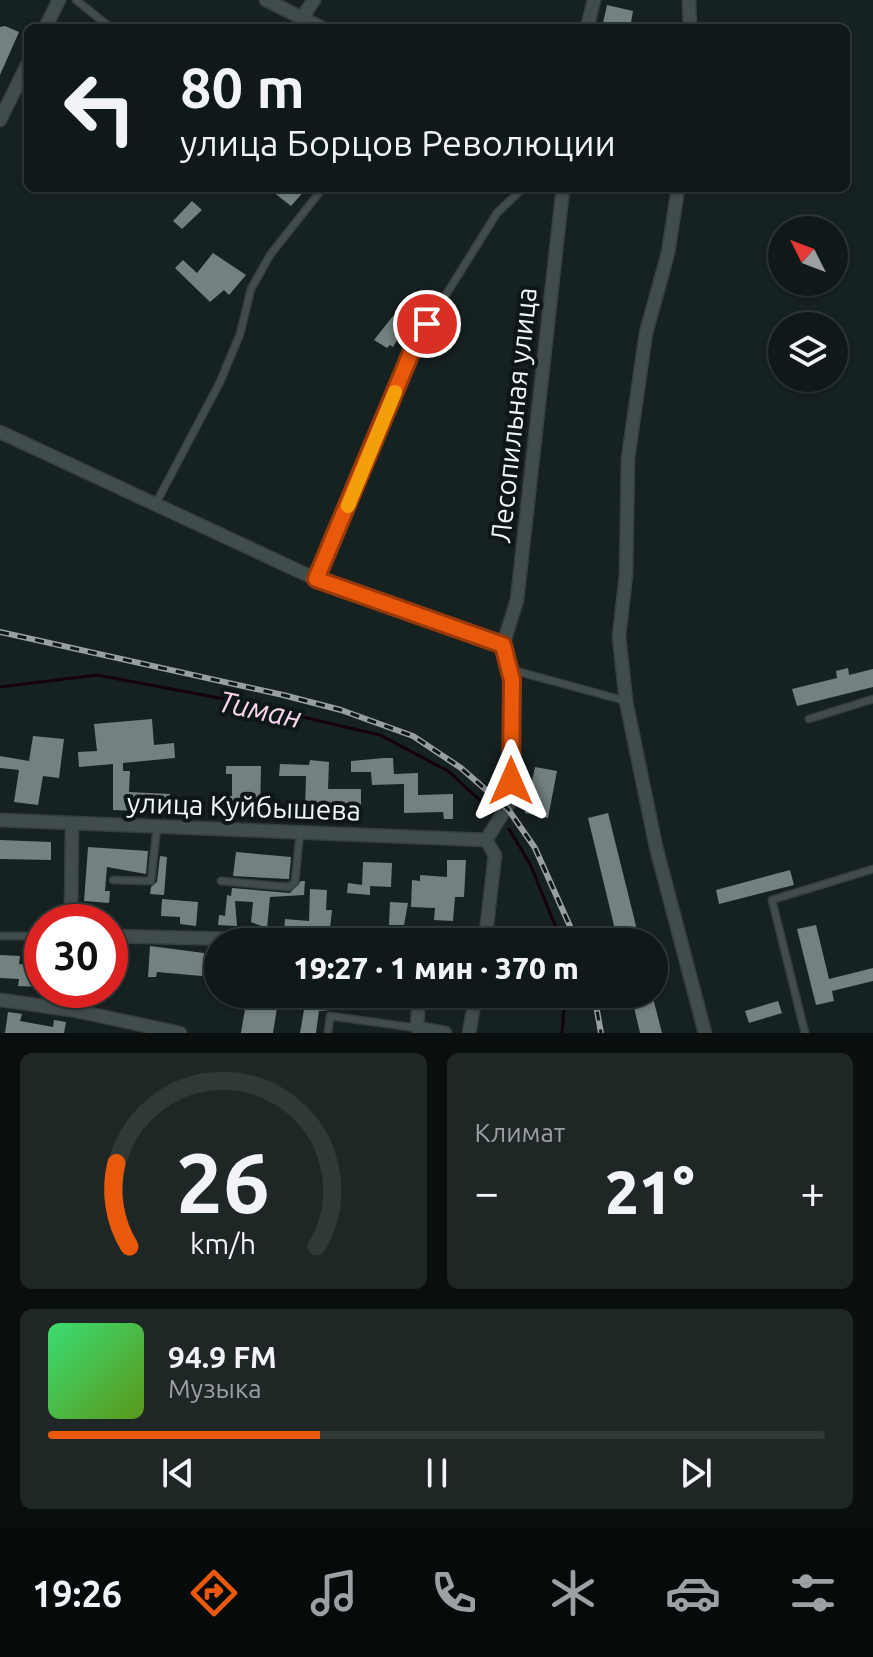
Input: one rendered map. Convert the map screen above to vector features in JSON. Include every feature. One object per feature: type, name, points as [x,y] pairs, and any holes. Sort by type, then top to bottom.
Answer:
[{"type":"street","points":[[47,24],[59,0]]},
{"type":"street","points":[[266,0],[316,24]]},
{"type":"street","points":[[303,16],[314,0]]},
{"type":"street","points":[[689,0],[690,24]]},
{"type":"street","points":[[588,24],[591,1]]},
{"type":"street","points":[[0,120],[24,71]]},
{"type":"street","name":"Лесопильная улица","points":[[503,645],[517,600],[561,192]]},
{"type":"street","points":[[677,192],[668,253],[646,333],[628,458],[626,575],[619,636],[626,701],[656,847],[705,1033]]},
{"type":"street","points":[[0,432],[316,579],[503,645],[509,669],[511,800],[486,840],[495,855],[487,928]]},
{"type":"street","name":"улица Куйбышева","points":[[0,820],[486,840]]},
{"type":"street","points":[[71,904],[72,824]]},
{"type":"street","points":[[128,936],[204,938]]},
{"type":"street","points":[[0,1000],[72,1010],[180,1033]]},
{"type":"street","points":[[418,1008],[417,1028],[445,1033]]},
{"type":"street","points":[[469,1033],[473,1008]]},
{"type":"lane","points":[[76,0],[106,24]]},
{"type":"lane","points":[[155,505],[220,382],[240,334],[251,289],[270,255],[318,192]]},
{"type":"lane","points":[[316,579],[414,346],[497,213],[519,192]]},
{"type":"lane","points":[[509,669],[626,701]]},
{"type":"lane","points":[[809,719],[873,699]]},
{"type":"lane","points":[[113,880],[151,881],[157,827]]},
{"type":"lane","points":[[221,881],[289,887],[295,882],[300,832]]},
{"type":"lane","points":[[805,1033],[772,900],[873,869]]},
{"type":"lane","points":[[0,936],[24,936]]},
{"type":"lane","points":[[328,1033],[330,1016],[417,1028]]},
{"type":"building","points":[[607,5],[633,11],[631,24],[603,23]]},
{"type":"building","points":[[0,27],[19,32],[0,75]]},
{"type":"building","points":[[273,192],[303,192],[291,206]]},
{"type":"building","points":[[192,201],[202,210],[182,229],[173,221]]},
{"type":"building","points":[[213,253],[246,275],[229,295],[224,290],[210,302],[175,268],[183,260],[197,273]]},
{"type":"building","points":[[393,316],[406,326],[393,347],[390,345],[387,348],[374,340]]},
{"type":"building","points":[[848,668],[849,675],[873,669],[873,687],[797,706],[792,689],[837,678],[836,671]]},
{"type":"building","points":[[152,719],[154,745],[174,743],[175,758],[123,763],[123,771],[130,771],[129,792],[170,794],[169,812],[113,810],[113,764],[79,767],[78,752],[97,751],[94,724]]},
{"type":"building","points":[[33,736],[64,739],[59,778],[43,776],[38,805],[14,802],[19,770],[0,768],[0,756],[29,761]]},
{"type":"building","points":[[393,758],[394,774],[418,773],[418,795],[453,794],[453,819],[444,819],[443,812],[404,813],[404,784],[372,785],[371,772],[351,772],[351,761]]},
{"type":"building","points":[[310,760],[329,762],[328,789],[361,789],[361,810],[305,810],[306,776],[279,776],[280,764],[309,765]]},
{"type":"building","points":[[226,766],[261,766],[260,816],[209,815],[210,795],[232,796],[232,774],[226,774]]},
{"type":"building","points":[[535,767],[557,771],[548,818],[525,813]]},
{"type":"building","points":[[608,813],[637,928],[615,928],[588,818]]},
{"type":"building","points":[[0,840],[51,842],[51,860],[0,859]]},
{"type":"building","points":[[88,847],[148,851],[146,874],[107,867],[105,891],[110,891],[109,903],[84,901]]},
{"type":"building","points":[[236,852],[291,857],[289,879],[233,876]]},
{"type":"building","points":[[160,856],[167,857],[164,895],[150,894],[151,887],[157,882]]},
{"type":"building","points":[[447,860],[466,860],[464,897],[455,897],[453,921],[434,920],[435,908],[411,907],[412,880],[420,881],[420,875],[447,877]]},
{"type":"building","points":[[363,862],[392,863],[391,887],[370,886],[370,895],[347,893],[348,883],[362,885]]},
{"type":"building","points":[[790,870],[794,885],[719,904],[716,890]]},
{"type":"building","points":[[301,881],[305,881],[304,895],[270,897],[267,928],[251,922],[253,902],[235,901],[237,926],[218,925],[219,915],[225,916],[227,895],[231,896],[232,888],[290,893]]},
{"type":"building","points":[[310,889],[327,890],[326,910],[332,910],[330,928],[284,928],[285,919],[309,921]]},
{"type":"building","points":[[162,899],[198,902],[196,926],[180,924],[180,917],[161,916]]},
{"type":"building","points":[[390,902],[408,903],[404,925],[389,925]]},
{"type":"building","points":[[816,925],[829,979],[873,968],[873,981],[832,991],[834,1001],[816,1005],[797,929]]},
{"type":"building","points":[[150,946],[204,953],[202,976],[157,972],[156,977],[148,977]]},
{"type":"building","points":[[0,955],[20,956],[19,964],[24,964],[24,986],[18,986],[19,979],[0,978]]},
{"type":"building","points":[[778,1001],[782,1013],[749,1023],[745,1011]]},
{"type":"building","points":[[245,1008],[277,1008],[273,1033],[241,1033]]},
{"type":"building","points":[[304,1008],[331,1008],[319,1011],[316,1033],[300,1033]]},
{"type":"building","points":[[634,1008],[656,1008],[662,1033],[640,1033]]},
{"type":"building","points":[[8,1012],[22,1014],[20,1021],[53,1027],[54,1020],[66,1022],[64,1033],[5,1033]]},
{"type":"waterway","name":"Тиман","points":[[0,687],[97,675],[230,700],[380,735],[448,771],[495,814]]},
{"type":"waterway","name":"Тиман","points":[[509,829],[530,864],[556,928]]},
{"type":"waterway","name":"Тиман","points":[[562,1033],[564,1008]]},
{"type":"railway","points":[[0,632],[283,695],[341,710],[413,736],[461,768],[508,809],[535,848],[571,928]]},
{"type":"railway","points":[[597,1008],[601,1033]]},
{"type":"slow traffic","points":[[348,506],[395,392]]},
{"type":"route","points":[[427,324],[399,380],[382,428],[316,579],[503,645],[512,680],[511,781]]}]
